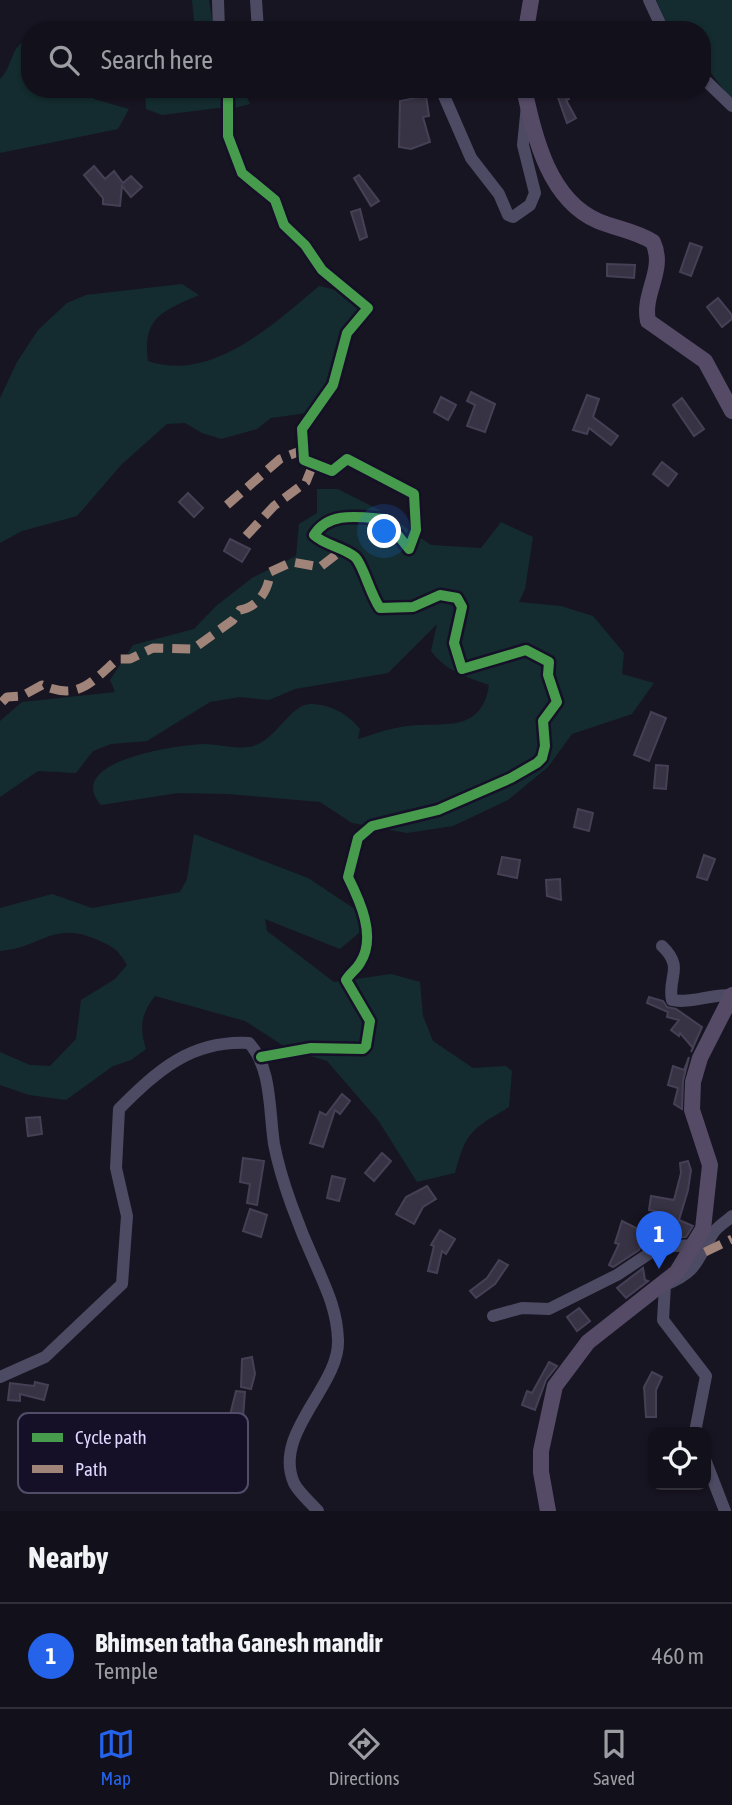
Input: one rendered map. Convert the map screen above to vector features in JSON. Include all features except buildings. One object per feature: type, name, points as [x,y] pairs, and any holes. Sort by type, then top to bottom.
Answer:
[{"type":"main road","points":[[528,21],[531,0]]},
{"type":"main road","points":[[527,98],[544,162],[569,199],[599,221],[641,234],[653,242],[659,264],[646,311],[648,321],[705,360],[732,411]]},
{"type":"main road","points":[[548,1511],[541,1472],[541,1451],[555,1386],[588,1342],[664,1284],[695,1245],[702,1228],[710,1165],[692,1110],[693,1082],[701,1056],[732,995]]},
{"type":"street","points":[[218,0],[219,21]]},
{"type":"street","points":[[257,0],[258,21]]},
{"type":"street","points":[[649,0],[659,21]]},
{"type":"street","points":[[711,86],[732,106]]},
{"type":"street","points":[[228,98],[229,136],[242,173],[275,201],[284,225],[305,244],[322,270],[368,308],[347,333],[333,385],[302,429],[304,460],[331,471],[347,459],[414,494],[416,530],[409,550],[381,519],[336,517],[321,524],[314,535],[355,557],[362,565],[369,593],[380,608],[413,607],[440,595],[457,598],[463,607],[454,643],[462,669],[526,650],[548,662],[548,675],[557,702],[543,721],[545,746],[542,758],[537,763],[511,778],[438,810],[372,826],[358,838],[348,877],[363,908],[366,946],[360,964],[346,981],[370,1021],[366,1046],[363,1049],[311,1048],[261,1056]]},
{"type":"street","points":[[445,98],[471,158],[499,194],[508,215],[513,216],[530,205],[535,193],[523,145],[526,98]]},
{"type":"street","points":[[662,946],[672,958],[675,968],[672,1000],[687,1002],[710,994],[732,995]]},
{"type":"street","points":[[0,1377],[45,1357],[122,1284],[127,1216],[116,1168],[119,1109],[154,1074],[191,1052],[222,1042],[249,1043],[261,1056],[275,1147],[315,1264],[331,1295],[338,1342],[329,1375],[309,1404],[289,1464],[295,1484],[318,1511]]},
{"type":"street","points":[[696,1427],[706,1376],[663,1320],[664,1284],[685,1276],[699,1262],[713,1233],[732,1216]]},
{"type":"street","points":[[494,1316],[522,1308],[549,1309],[617,1275],[659,1247],[695,1245]]},
{"type":"street","points":[[711,1475],[725,1511]]},
{"type":"green space","points":[[192,0],[209,0],[212,21],[194,21]]},
{"type":"green space","points":[[656,0],[732,0],[732,101],[711,73],[711,21],[665,21]]},
{"type":"green space","points":[[21,43],[21,98],[93,98],[129,109],[118,129],[0,153],[0,79]]},
{"type":"green space","points":[[145,98],[247,98],[250,104],[227,110],[218,108],[162,115],[146,109]]},
{"type":"green space","points":[[182,284],[199,295],[165,311],[152,325],[148,334],[148,361],[172,366],[195,364],[218,357],[262,332],[319,286],[349,296],[360,311],[331,383],[307,413],[271,418],[257,429],[221,439],[202,433],[185,423],[167,424],[122,464],[77,516],[22,531],[0,543],[0,398],[17,362],[38,330],[67,303],[86,295]]},
{"type":"green space","points":[[317,489],[338,489],[383,512],[431,545],[481,548],[501,522],[533,537],[525,589],[519,602],[561,606],[593,616],[624,653],[622,674],[654,683],[632,714],[572,734],[548,767],[508,800],[453,826],[407,833],[352,823],[320,802],[228,794],[178,793],[101,805],[93,790],[97,777],[110,767],[149,752],[203,744],[237,747],[256,745],[270,736],[303,705],[325,706],[344,714],[360,729],[358,739],[396,728],[456,723],[468,719],[477,713],[489,685],[443,664],[431,651],[437,624],[388,673],[295,689],[269,700],[240,697],[210,702],[147,741],[111,744],[93,751],[76,773],[38,771],[0,797],[0,721],[22,702],[115,692],[110,680],[133,645],[194,629],[216,606],[252,578],[296,556],[299,524],[317,513]]},
{"type":"green space","points":[[194,834],[308,878],[373,921],[340,949],[265,919],[267,931],[334,982],[391,974],[420,982],[423,1016],[433,1041],[473,1068],[506,1066],[512,1071],[509,1107],[479,1126],[467,1139],[455,1173],[417,1182],[378,1120],[327,1061],[290,1050],[245,1021],[155,996],[143,1021],[142,1034],[146,1049],[131,1060],[113,1066],[66,1100],[29,1095],[0,1085],[0,1052],[30,1065],[50,1066],[76,1039],[81,1000],[115,979],[127,965],[109,945],[84,935],[70,933],[0,951],[0,908],[52,894],[92,908],[180,892],[187,879]]},
{"type":"marked path","points":[[227,505],[280,459],[303,450]]},
{"type":"marked path","points":[[246,536],[274,506],[306,482],[314,462]]},
{"type":"marked path","points":[[2,702],[7,697],[22,696],[42,685],[66,691],[84,687],[118,659],[130,659],[153,648],[193,649],[233,620],[240,610],[257,601],[265,591],[270,572],[292,562],[320,567],[342,550]]},
{"type":"marked path","points":[[705,1252],[732,1239]]},
{"type":"cycle path","points":[[228,98],[228,136],[242,173],[275,200],[284,225],[305,245],[322,270],[368,308],[347,333],[333,385],[302,429],[304,460],[332,471],[347,459],[414,494],[416,530],[409,549],[385,519],[336,519],[320,527],[314,535],[355,557],[380,608],[413,607],[440,595],[457,598],[462,607],[454,643],[462,669],[526,650],[549,662],[548,675],[557,702],[543,721],[545,746],[542,758],[537,763],[511,778],[438,810],[372,826],[358,838],[348,877],[365,919],[367,942],[360,963],[346,980],[370,1021],[366,1046],[363,1049],[311,1048],[261,1057]]},
{"type":"place","name":"Bhimsen tatha Ganesh mandir","points":[[659,1269]]}]
